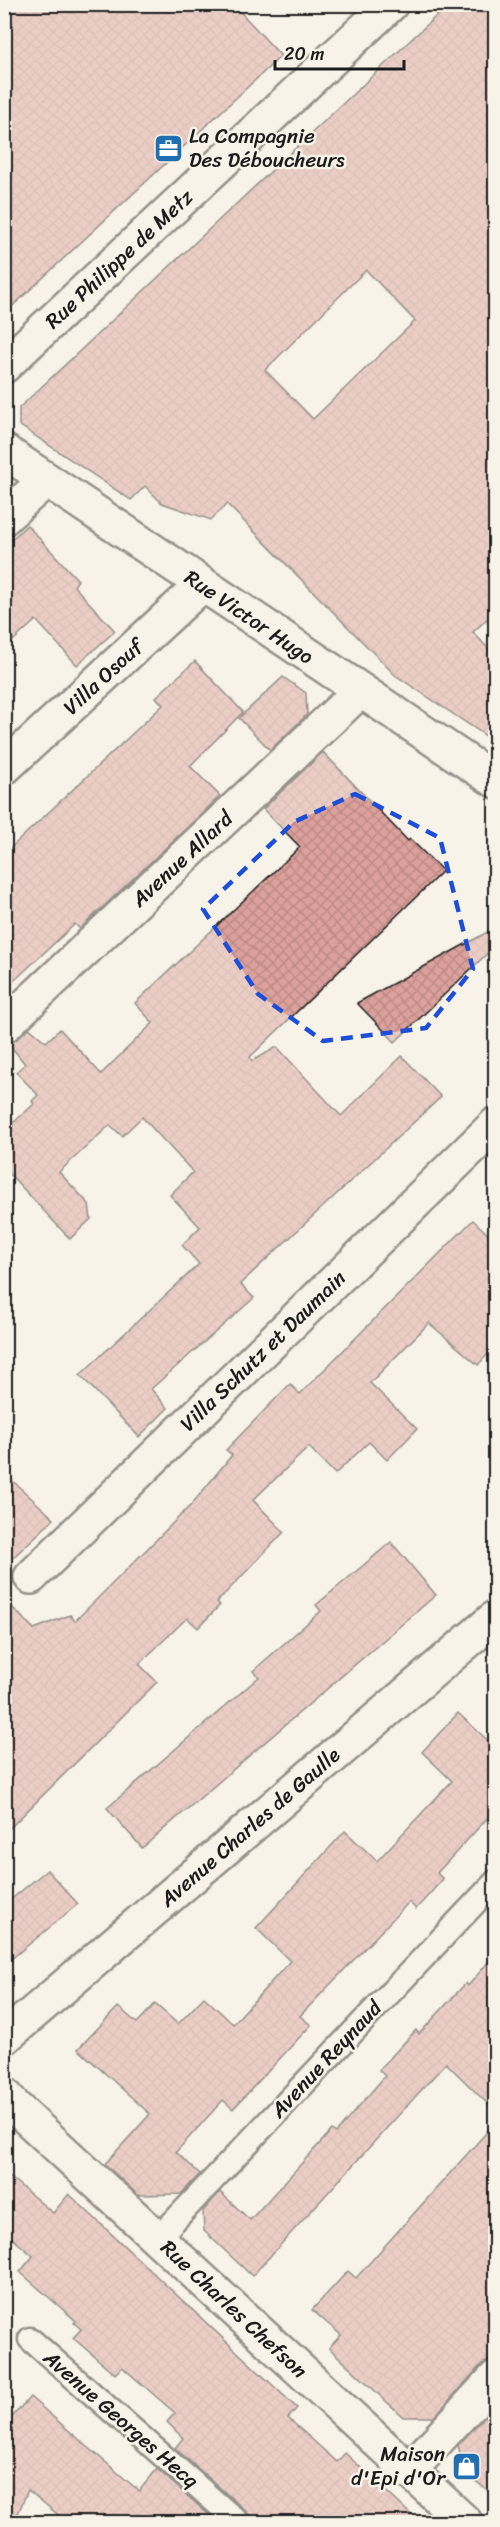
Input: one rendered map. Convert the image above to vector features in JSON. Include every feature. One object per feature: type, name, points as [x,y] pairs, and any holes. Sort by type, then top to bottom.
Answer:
[{"type":"street","name":"Rue Philippe de Metz","points":[[4,366],[391,4]]},
{"type":"street","name":"Rue Victor Hugo","points":[[4,451],[495,781]]},
{"type":"street","points":[[4,518],[46,480]]},
{"type":"street","name":"Villa Osouf","points":[[4,768],[202,585]]},
{"type":"street","name":"Avenue Allard","points":[[4,1026],[360,692]]},
{"type":"street","name":"Villa Schutz et Daumain","points":[[31,1578],[495,1125]]},
{"type":"street","name":"Avenue Charles de Gaulle","points":[[4,2038],[495,1617]]},
{"type":"street","name":"Rue Charles Chefson","points":[[4,2094],[15,2107],[465,2523]]},
{"type":"street","points":[[408,2472],[495,2377]]},
{"type":"lane","name":"Avenue Reynaud","points":[[158,2238],[495,1881]]},
{"type":"lane","name":"Avenue Georges Hecq","points":[[30,2339],[238,2523]]},
{"type":"highlighted area","points":[[355,794],[440,838],[473,969],[426,1028],[323,1041],[258,994],[203,909],[294,822]]},
{"type":"building","points":[[4,4],[233,4],[281,56],[4,314]]},
{"type":"building","points":[[449,4],[495,4],[495,612],[473,632],[495,656],[495,742],[395,675],[227,504],[211,520],[162,503],[145,486],[131,500],[19,425],[19,408]],"holes":[[[366,270],[415,321],[313,419],[265,370]]]},
{"type":"building","points":[[27,525],[78,580],[74,586],[115,631],[77,665],[36,620],[4,649],[4,546]]},
{"type":"building","points":[[195,661],[243,712],[190,766],[220,796],[80,929],[75,924],[4,990],[4,854],[163,705],[156,697]]},
{"type":"building","points":[[283,677],[306,693],[307,715],[270,750],[239,718]]},
{"type":"building","points":[[323,752],[408,841],[410,839],[443,871],[250,1057],[252,1061],[277,1047],[341,1116],[402,1056],[441,1097],[240,1284],[254,1298],[151,1389],[168,1408],[139,1437],[80,1375],[199,1264],[182,1245],[200,1227],[170,1195],[193,1172],[142,1117],[122,1136],[110,1125],[59,1172],[89,1204],[91,1219],[70,1239],[4,1168],[4,1131],[34,1104],[32,1101],[38,1095],[16,1072],[25,1064],[9,1044],[29,1028],[46,1042],[60,1029],[101,1074],[153,1023],[135,1003],[300,847],[263,809]]},
{"type":"building","points":[[495,928],[495,946],[395,1042],[357,1003]]},
{"type":"building","points":[[473,1220],[495,1241],[495,1346],[478,1365],[429,1323],[370,1383],[417,1429],[387,1460],[369,1442],[335,1474],[309,1447],[253,1500],[284,1532],[217,1602],[220,1605],[198,1628],[187,1618],[139,1664],[157,1682],[4,1834],[4,1599],[34,1629],[70,1615],[75,1621],[192,1504],[232,1455],[226,1450],[290,1384],[300,1394]]},
{"type":"building","points":[[4,1473],[54,1519],[4,1566]]},
{"type":"building","points":[[391,1542],[436,1595],[142,1848],[107,1808],[259,1677],[253,1671],[321,1611],[316,1605]]},
{"type":"building","points":[[458,1713],[495,1747],[495,1810],[437,1873],[443,1879],[416,1909],[409,1902],[300,2016],[311,2025],[233,2109],[223,2100],[176,2152],[200,2174],[181,2194],[138,2195],[105,2164],[150,2114],[78,2049],[118,2007],[137,2023],[155,2004],[178,2024],[204,1997],[233,2024],[290,1961],[256,1928],[345,1831],[377,1861],[452,1781],[422,1752]]},
{"type":"building","points":[[47,1870],[78,1904],[4,1965],[4,1905]]},
{"type":"building","points":[[495,1954],[495,2111],[446,2063],[252,2276],[204,2231],[203,2211],[220,2192],[250,2220],[332,2130],[336,2133],[385,2076],[379,2070],[416,2030],[419,2034],[466,1983],[468,1986]]},
{"type":"building","points":[[495,2123],[495,2359],[482,2364],[434,2417],[403,2417],[329,2348],[341,2335],[312,2310],[348,2271],[356,2278]]},
{"type":"building","points":[[4,2172],[53,2213],[69,2194],[297,2408],[288,2418],[337,2462],[345,2453],[420,2523],[251,2523],[247,2512],[175,2448],[183,2438],[167,2422],[175,2413],[122,2367],[115,2374],[73,2338],[81,2329],[74,2323],[76,2321],[20,2272],[33,2256],[4,2231]]},
{"type":"building","points":[[30,2397],[139,2491],[157,2469],[218,2523],[68,2523],[28,2490],[14,2523],[4,2523],[4,2426]]},
{"type":"building","points":[[495,2405],[495,2496],[465,2473],[458,2445]]},
{"type":"place","name":"La Compagnie Des Déboucheurs","points":[[168,148]]},
{"type":"place","name":"Maison d'Epi d'Or","points":[[466,2466]]}]
